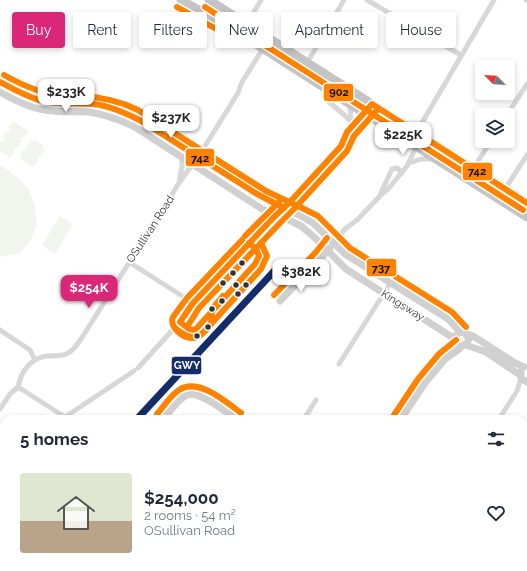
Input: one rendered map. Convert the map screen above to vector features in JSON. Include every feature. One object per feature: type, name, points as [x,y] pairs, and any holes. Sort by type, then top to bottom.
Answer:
[{"type":"highway","points":[[182,0],[263,49],[527,217]]},
{"type":"highway","points":[[209,0],[228,12]]},
{"type":"highway","points":[[273,42],[527,203]]},
{"type":"highway","points":[[404,139],[411,137],[416,132]]},
{"type":"highway","points":[[416,132],[416,147]]},
{"type":"highway","points":[[434,159],[441,148]]},
{"type":"street","points":[[254,12],[261,0]]},
{"type":"street","points":[[307,63],[344,0]]},
{"type":"street","points":[[368,0],[461,55]]},
{"type":"street","points":[[416,132],[494,0]]},
{"type":"street","name":"OSullivan Road","points":[[35,360],[48,356],[59,356],[66,354],[74,348],[83,336],[179,183],[200,157],[205,146],[238,93],[242,82],[263,49]]},
{"type":"street","name":"Kingsway","points":[[0,82],[22,94],[40,100],[61,104],[92,104],[123,112],[139,120],[257,194],[318,226],[333,243],[348,256],[448,319],[463,333],[473,336],[515,363],[525,366]]},
{"type":"street","points":[[512,108],[527,84]]},
{"type":"street","points":[[328,90],[326,96],[329,102],[352,123]]},
{"type":"street","name":"Kingsway","points":[[0,92],[19,102],[38,109],[59,112],[94,113],[117,119],[135,127],[262,209],[287,218],[301,226],[328,250],[342,265],[455,340]]},
{"type":"street","points":[[350,105],[352,123]]},
{"type":"street","points":[[343,142],[349,139],[374,105]]},
{"type":"street","points":[[67,415],[136,369],[177,326],[193,303],[299,192],[343,142],[352,123],[366,115]]},
{"type":"street","points":[[280,301],[328,250],[344,230],[359,218],[387,190],[409,163],[416,147]]},
{"type":"street","points":[[473,169],[486,148]]},
{"type":"street","points":[[505,189],[527,155]]},
{"type":"street","name":"OSullivan Road","points":[[179,183],[182,157]]},
{"type":"street","points":[[409,163],[421,159],[434,159]]},
{"type":"street","points":[[380,196],[392,169],[396,168],[402,173]]},
{"type":"street","points":[[299,192],[299,215]]},
{"type":"street","points":[[342,265],[348,256]]},
{"type":"street","points":[[129,262],[193,303]]},
{"type":"street","points":[[339,364],[391,282]]},
{"type":"street","points":[[0,330],[30,350],[35,360],[28,365],[20,378],[18,387],[10,394],[0,409]]},
{"type":"street","points":[[404,415],[425,383],[445,359],[464,346],[468,341],[463,333],[457,334],[455,340],[445,353],[445,359]]},
{"type":"street","points":[[455,340],[458,346],[464,346],[486,352],[524,379]]},
{"type":"street","points":[[524,379],[520,372],[525,366]]},
{"type":"street","points":[[502,415],[524,379]]},
{"type":"street","points":[[18,387],[61,415]]},
{"type":"street","points":[[167,415],[184,397],[192,394],[201,396],[230,415]]},
{"type":"street","points":[[307,415],[316,400]]},
{"type":"shaded area","points":[[13,121],[28,131],[23,138],[21,137],[20,139],[22,141],[17,148],[15,147],[13,149],[15,151],[10,158],[0,151],[0,141],[3,142],[5,139],[2,138],[7,131],[9,132],[11,130],[8,128]]},
{"type":"shaded area","points":[[34,139],[44,146],[43,148],[45,150],[40,157],[37,157],[39,159],[34,166],[31,166],[20,159],[22,157],[20,156],[24,149],[27,150],[28,148],[26,147],[31,140],[33,141]]},
{"type":"shaded area","points":[[0,165],[13,174],[28,188],[34,204],[37,222],[32,238],[20,253],[0,257]]},
{"type":"shaded area","points":[[60,216],[73,224],[55,254],[42,245]]},
{"type":"transit line","name":"902","points":[[177,7],[215,28]]},
{"type":"transit line","name":"902","points":[[205,7],[523,210]]},
{"type":"transit line","name":"737","points":[[4,75],[42,92],[59,96],[104,98],[138,110],[266,191],[318,216],[350,248],[452,312],[466,327]]},
{"type":"transit line","name":"742","points":[[0,82],[39,100],[94,104],[113,108],[125,113],[143,122],[257,194],[284,208]]},
{"type":"transit line","name":"742","points":[[180,322],[193,303],[289,203],[341,146],[347,132],[372,104],[527,203]]},
{"type":"transit line","name":"902","points":[[187,327],[199,308],[295,208],[347,151],[354,136],[378,109]]},
{"type":"transit line","name":"737","points":[[245,236],[279,202]]},
{"type":"transit line","name":"737","points":[[274,295],[316,252],[327,238]]},
{"type":"transit line","name":"737","points":[[242,240],[187,298],[173,317],[173,325],[178,332],[185,337],[193,338],[202,334],[261,269],[267,256],[261,243]]},
{"type":"transit line","name":"742","points":[[180,322],[189,329],[195,330],[255,264],[259,256],[256,249],[249,243]]},
{"type":"transit line","name":"GWY","points":[[141,415],[277,268]]},
{"type":"transit line","name":"902","points":[[175,328],[190,337],[199,336],[211,324],[212,309],[223,296]]},
{"type":"transit line","name":"737","points":[[394,415],[418,379],[439,354],[456,340]]},
{"type":"transit line","name":"737","points":[[157,414],[176,392],[187,387],[195,387],[212,392],[241,413]]}]
